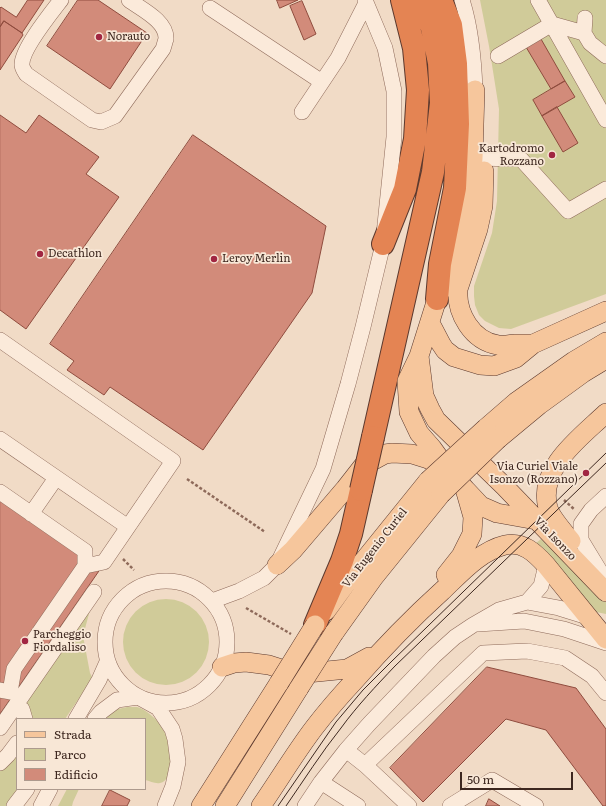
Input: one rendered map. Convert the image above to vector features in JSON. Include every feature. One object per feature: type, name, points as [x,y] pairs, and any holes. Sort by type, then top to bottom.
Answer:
[{"type":"highway","points":[[383,244],[405,189],[416,139],[418,90],[414,48],[402,0]]},
{"type":"highway","points":[[325,629],[342,561],[352,534],[433,172],[441,103],[439,64],[432,28],[422,0]]},
{"type":"highway","points":[[437,299],[440,264],[455,188],[458,124],[456,64],[451,26],[442,0]]},
{"type":"main road","points":[[475,90],[481,122],[479,158],[483,206],[478,229],[458,288],[461,313],[466,324],[472,331],[491,343],[503,346],[533,344]]},
{"type":"main road","points":[[479,158],[465,229],[437,299],[420,356],[407,381],[409,412],[419,433],[448,470],[481,506],[497,513],[536,520]]},
{"type":"main road","points":[[430,323],[441,344],[454,357],[480,365],[494,366],[516,358],[533,344],[606,311]]},
{"type":"main road","name":"Via Eugenio Curiel","points":[[225,806],[299,688],[325,629],[353,574],[435,488],[492,433],[516,402],[574,361],[606,342]]},
{"type":"main road","name":"Via Isonzo","points":[[420,356],[424,396],[436,420],[504,486],[606,592]]},
{"type":"main road","name":"Via Eugenio Curiel","points":[[492,433],[539,405],[583,373],[606,359]]},
{"type":"main road","points":[[606,413],[565,452],[556,464],[550,476],[547,492],[548,509],[555,521],[606,587]]},
{"type":"main road","points":[[276,565],[293,550],[363,466],[385,454],[392,453],[412,454],[428,459],[448,470]]},
{"type":"main road","points":[[415,615],[461,556],[472,534],[473,517],[465,489]]},
{"type":"main road","points":[[261,806],[325,713],[415,615],[468,566],[486,553],[507,545],[517,545],[528,548],[538,556],[597,619],[606,640]]},
{"type":"main road","name":"Via Eugenio Curiel","points":[[201,806],[279,683],[325,629]]},
{"type":"main road","points":[[222,667],[234,663],[246,662],[268,665],[297,674],[332,671],[347,669],[381,651]]},
{"type":"street","points":[[61,0],[25,52],[22,66],[26,74],[92,120],[101,122],[115,116],[163,49],[166,38],[164,29],[159,21],[129,0]]},
{"type":"street","points":[[462,0],[466,13],[474,68],[475,90]]},
{"type":"street","points":[[538,0],[606,120]]},
{"type":"street","points":[[212,601],[239,591],[264,578],[276,565],[323,469],[348,384],[383,244],[394,137],[394,91],[385,48],[366,2]]},
{"type":"street","points":[[302,112],[345,46],[366,2]]},
{"type":"street","points":[[210,8],[322,82]]},
{"type":"street","points":[[585,18],[584,33],[590,43],[606,56]]},
{"type":"street","points":[[498,56],[552,24],[584,33]]},
{"type":"street","points":[[479,158],[521,159],[568,211],[606,190]]},
{"type":"street","points":[[0,340],[173,461],[104,562],[85,566]]},
{"type":"street","points":[[0,439],[128,527]]},
{"type":"street","points":[[31,514],[56,478]]},
{"type":"street","points":[[0,492],[85,551],[85,566],[14,669],[5,691],[3,724]]},
{"type":"street","points":[[606,496],[591,510],[581,524],[580,540],[606,581]]},
{"type":"street","points":[[527,602],[541,586],[546,565]]},
{"type":"street","points":[[98,716],[117,700],[138,697],[157,703],[177,703],[196,696],[212,684],[222,667],[227,650],[227,632],[221,616],[212,601],[199,590],[183,583],[166,580],[150,582],[134,589],[121,599],[111,613],[105,628],[104,645],[107,662],[114,676],[124,688],[138,697],[158,708],[172,729],[178,762],[173,786],[165,806]]},
{"type":"street","points":[[3,724],[94,592]]},
{"type":"street","points":[[305,806],[321,782],[346,750],[434,656],[455,636],[499,610],[527,602],[558,608],[597,619]]},
{"type":"street","points":[[473,625],[524,621],[564,629],[606,643]]},
{"type":"street","points":[[365,765],[483,653],[527,651],[565,658],[592,676],[606,693]]},
{"type":"street","points":[[77,718],[99,680],[107,662]]},
{"type":"street","points":[[0,763],[16,744]]},
{"type":"street","points":[[346,750],[365,765],[409,806]]},
{"type":"street","points":[[450,806],[492,780],[536,806]]},
{"type":"street","points":[[321,782],[358,806]]},
{"type":"street","points":[[14,806],[26,790]]},
{"type":"street","points":[[27,806],[36,790]]},
{"type":"street","points":[[41,806],[49,790]]},
{"type":"street","points":[[52,806],[60,790]]},
{"type":"path","points":[[187,479],[265,532]]},
{"type":"green space","name":"Kartodromo Rozzano","points":[[480,0],[606,0],[606,294],[511,329],[499,328],[485,321],[479,315],[475,305],[474,296],[474,286],[492,233],[497,201],[499,109]]},
{"type":"green space","points":[[541,539],[606,601],[606,614],[591,611],[553,559],[536,543]]},
{"type":"green space","points":[[158,599],[174,599],[183,602],[197,611],[206,625],[209,634],[209,650],[206,659],[197,673],[183,682],[174,685],[158,685],[142,678],[135,673],[130,666],[123,650],[123,634],[130,618],[135,611],[142,606]]},
{"type":"green space","points":[[90,610],[83,636],[92,677],[66,718],[29,718],[25,704]]},
{"type":"green space","points":[[127,707],[137,707],[154,717],[159,723],[168,740],[170,751],[170,771],[165,781],[154,783],[146,780],[146,718],[106,718],[114,710]]},
{"type":"green space","points":[[16,754],[16,790],[17,790],[6,806],[0,806],[0,770]]},
{"type":"green space","points":[[66,790],[79,790],[72,806],[58,806]]},
{"type":"building","points":[[28,0],[44,0],[22,33],[4,21],[0,27],[1,7],[16,17]]},
{"type":"building","points":[[78,0],[98,0],[147,33],[110,89],[47,46]]},
{"type":"building","points":[[277,0],[298,0],[280,8]]},
{"type":"building","points":[[302,1],[316,34],[304,40],[290,6]]},
{"type":"building","points":[[4,21],[23,35],[0,70],[0,27]]},
{"type":"building","points":[[541,39],[565,81],[551,89],[526,47]]},
{"type":"building","points":[[565,81],[575,97],[542,116],[533,100]]},
{"type":"building","points":[[557,107],[578,143],[563,152],[542,116]]},
{"type":"building","name":"Decathlon","points":[[0,115],[26,133],[39,115],[99,157],[86,174],[119,197],[26,329],[0,310]]},
{"type":"building","name":"Leroy Merlin","points":[[193,135],[326,226],[312,293],[203,450],[110,387],[104,395],[67,370],[74,361],[50,344]]},
{"type":"building","name":"Parcheggio Fiordaliso","points":[[0,497],[101,568],[0,714]]},
{"type":"building","points":[[487,667],[576,688],[606,729],[606,806],[603,806],[546,730],[506,719],[423,802],[390,768]]},
{"type":"building","points":[[110,790],[130,800],[127,806],[102,806]]},
{"type":"building","points":[[489,799],[500,806],[486,806]]},
{"type":"tram line","points":[[278,806],[336,722],[363,690],[606,453]]},
{"type":"tram line","points":[[286,806],[334,737],[367,696],[395,666],[606,463]]},
{"type":"place","name":"Norauto","points":[[99,37]]},
{"type":"place","name":"Kartodromo Rozzano","points":[[552,155]]},
{"type":"place","name":"Decathlon","points":[[40,254]]},
{"type":"place","name":"Leroy Merlin","points":[[214,259]]},
{"type":"place","name":"Via Curiel Viale Isonzo (Rozzano)","points":[[586,473]]},
{"type":"place","name":"Parcheggio Fiordaliso","points":[[25,641]]}]
